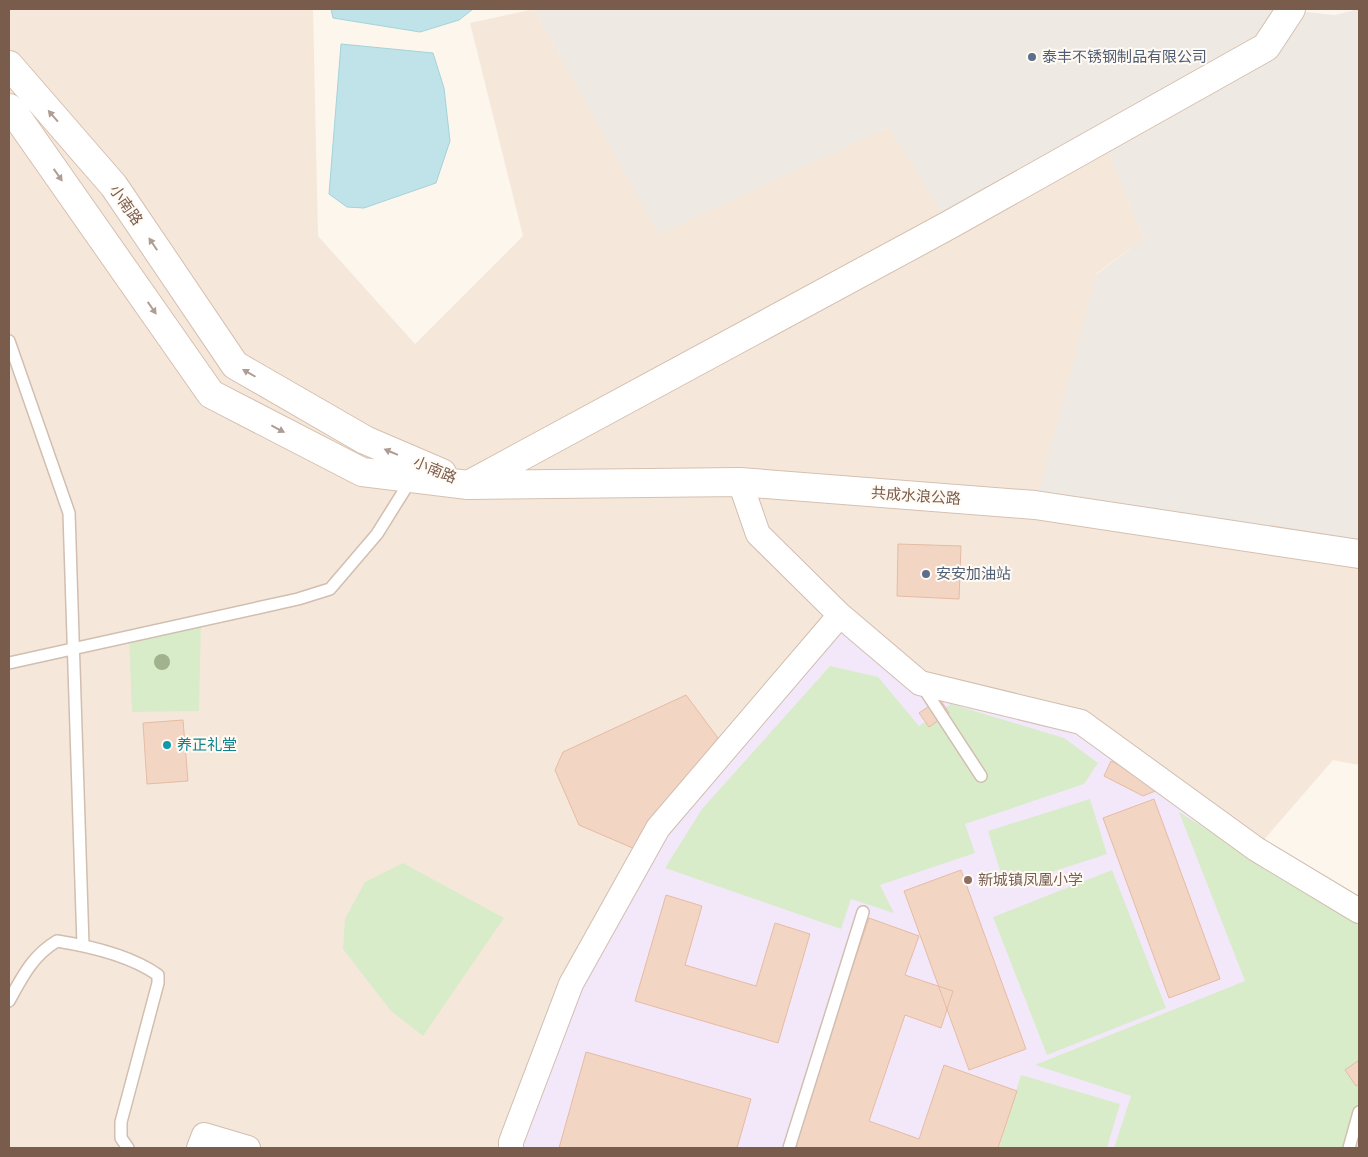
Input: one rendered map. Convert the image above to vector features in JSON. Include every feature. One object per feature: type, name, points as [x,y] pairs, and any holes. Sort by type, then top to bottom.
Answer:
[{"type":"main road","points":[[468,485],[948,225],[1266,47],[1291,9]]},
{"type":"main road","name":"小南路","points":[[9,65],[114,186],[235,365],[416,471]]},
{"type":"main road","name":"小南路","points":[[9,108],[211,394],[362,472],[416,471],[468,485]]},
{"type":"main road","name":"共成水浪公路","points":[[468,485],[740,482],[1035,505],[1359,554]]},
{"type":"street","points":[[740,482],[758,534],[840,615],[920,683],[1081,722],[1256,848],[1359,911]]},
{"type":"street","points":[[510,1148],[571,984],[658,828],[840,615]]},
{"type":"street","points":[[202,1141],[248,1148]]},
{"type":"lane","points":[[9,341],[69,512],[83,945]]},
{"type":"lane","points":[[9,663],[298,599],[330,589],[377,534],[416,471]]},
{"type":"lane","points":[[920,683],[981,776]]},
{"type":"lane","points":[[789,1148],[863,912]]},
{"type":"lane","points":[[9,1001],[28,966],[46,948],[58,941],[83,945],[147,967],[158,974],[158,983],[121,1122],[121,1138],[128,1148]]},
{"type":"lane","points":[[1349,1148],[1359,1112]]},
{"type":"shaded area","points":[[9,9],[313,9],[318,236],[415,344],[523,236],[470,23],[534,9],[659,233],[889,127],[1103,138],[1144,238],[1096,274],[1359,554],[1359,765],[1333,760],[1256,849],[494,1148],[9,1148]]},
{"type":"shaded area","points":[[534,9],[1278,9],[1335,15],[1359,9],[1359,554],[1035,505],[1097,274],[1144,238],[1103,139],[949,225],[889,127],[659,234]]},
{"type":"shaded area","name":"新城镇凤凰小学","points":[[840,615],[920,683],[1081,722],[1359,911],[1359,1148],[511,1148],[571,984],[658,828]]},
{"type":"green space","points":[[201,620],[199,711],[132,712],[129,636]]},
{"type":"green space","points":[[830,666],[878,677],[919,726],[951,704],[1064,738],[1098,763],[1084,784],[965,824],[975,853],[880,885],[894,913],[851,899],[841,929],[665,868],[702,809]]},
{"type":"green space","points":[[1090,799],[1107,854],[1005,887],[988,831]]},
{"type":"green space","points":[[1179,812],[1359,924],[1359,1148],[1114,1148],[1131,1096],[1035,1065],[1245,981]]},
{"type":"green space","points":[[403,863],[504,918],[423,1036],[391,1011],[343,949],[345,919],[365,882]]},
{"type":"green space","points":[[1112,870],[1166,1008],[1047,1055],[993,917]]},
{"type":"green space","points":[[1021,1075],[1120,1104],[1107,1148],[999,1148]]},
{"type":"water","points":[[331,9],[473,9],[459,20],[420,32],[333,18]]},
{"type":"water","points":[[341,44],[433,53],[444,88],[450,141],[436,183],[364,208],[347,207],[329,194]]},
{"type":"building","points":[[898,544],[961,546],[959,599],[897,596]]},
{"type":"building","points":[[686,695],[718,738],[635,849],[579,825],[555,770],[563,752]]},
{"type":"building","points":[[940,699],[949,713],[929,727],[919,713]]},
{"type":"building","points":[[183,720],[188,781],[147,784],[143,723]]},
{"type":"building","points":[[1111,761],[1163,788],[1143,796],[1104,776]]},
{"type":"building","points":[[1154,799],[1220,979],[1169,998],[1103,818]]},
{"type":"building","points":[[961,870],[1026,1049],[969,1070],[904,891]]},
{"type":"building","points":[[666,895],[702,906],[685,965],[756,986],[775,923],[810,934],[778,1043],[635,1001]]},
{"type":"building","points":[[869,918],[919,936],[905,975],[953,991],[941,1028],[905,1015],[869,1121],[919,1139],[944,1065],[1017,1091],[998,1148],[800,1148],[791,1145]]},
{"type":"building","points":[[586,1052],[751,1099],[737,1148],[559,1148]]},
{"type":"building","points":[[1359,1060],[1359,1084],[1356,1086],[1345,1070]]},
{"type":"place","name":"泰丰不锈钢制品有限公司","points":[[1032,57]]},
{"type":"place","name":"安安加油站","points":[[926,574]]},
{"type":"place","name":"养正礼堂","points":[[167,745]]},
{"type":"place","name":"新城镇凤凰小学","points":[[968,880]]}]
